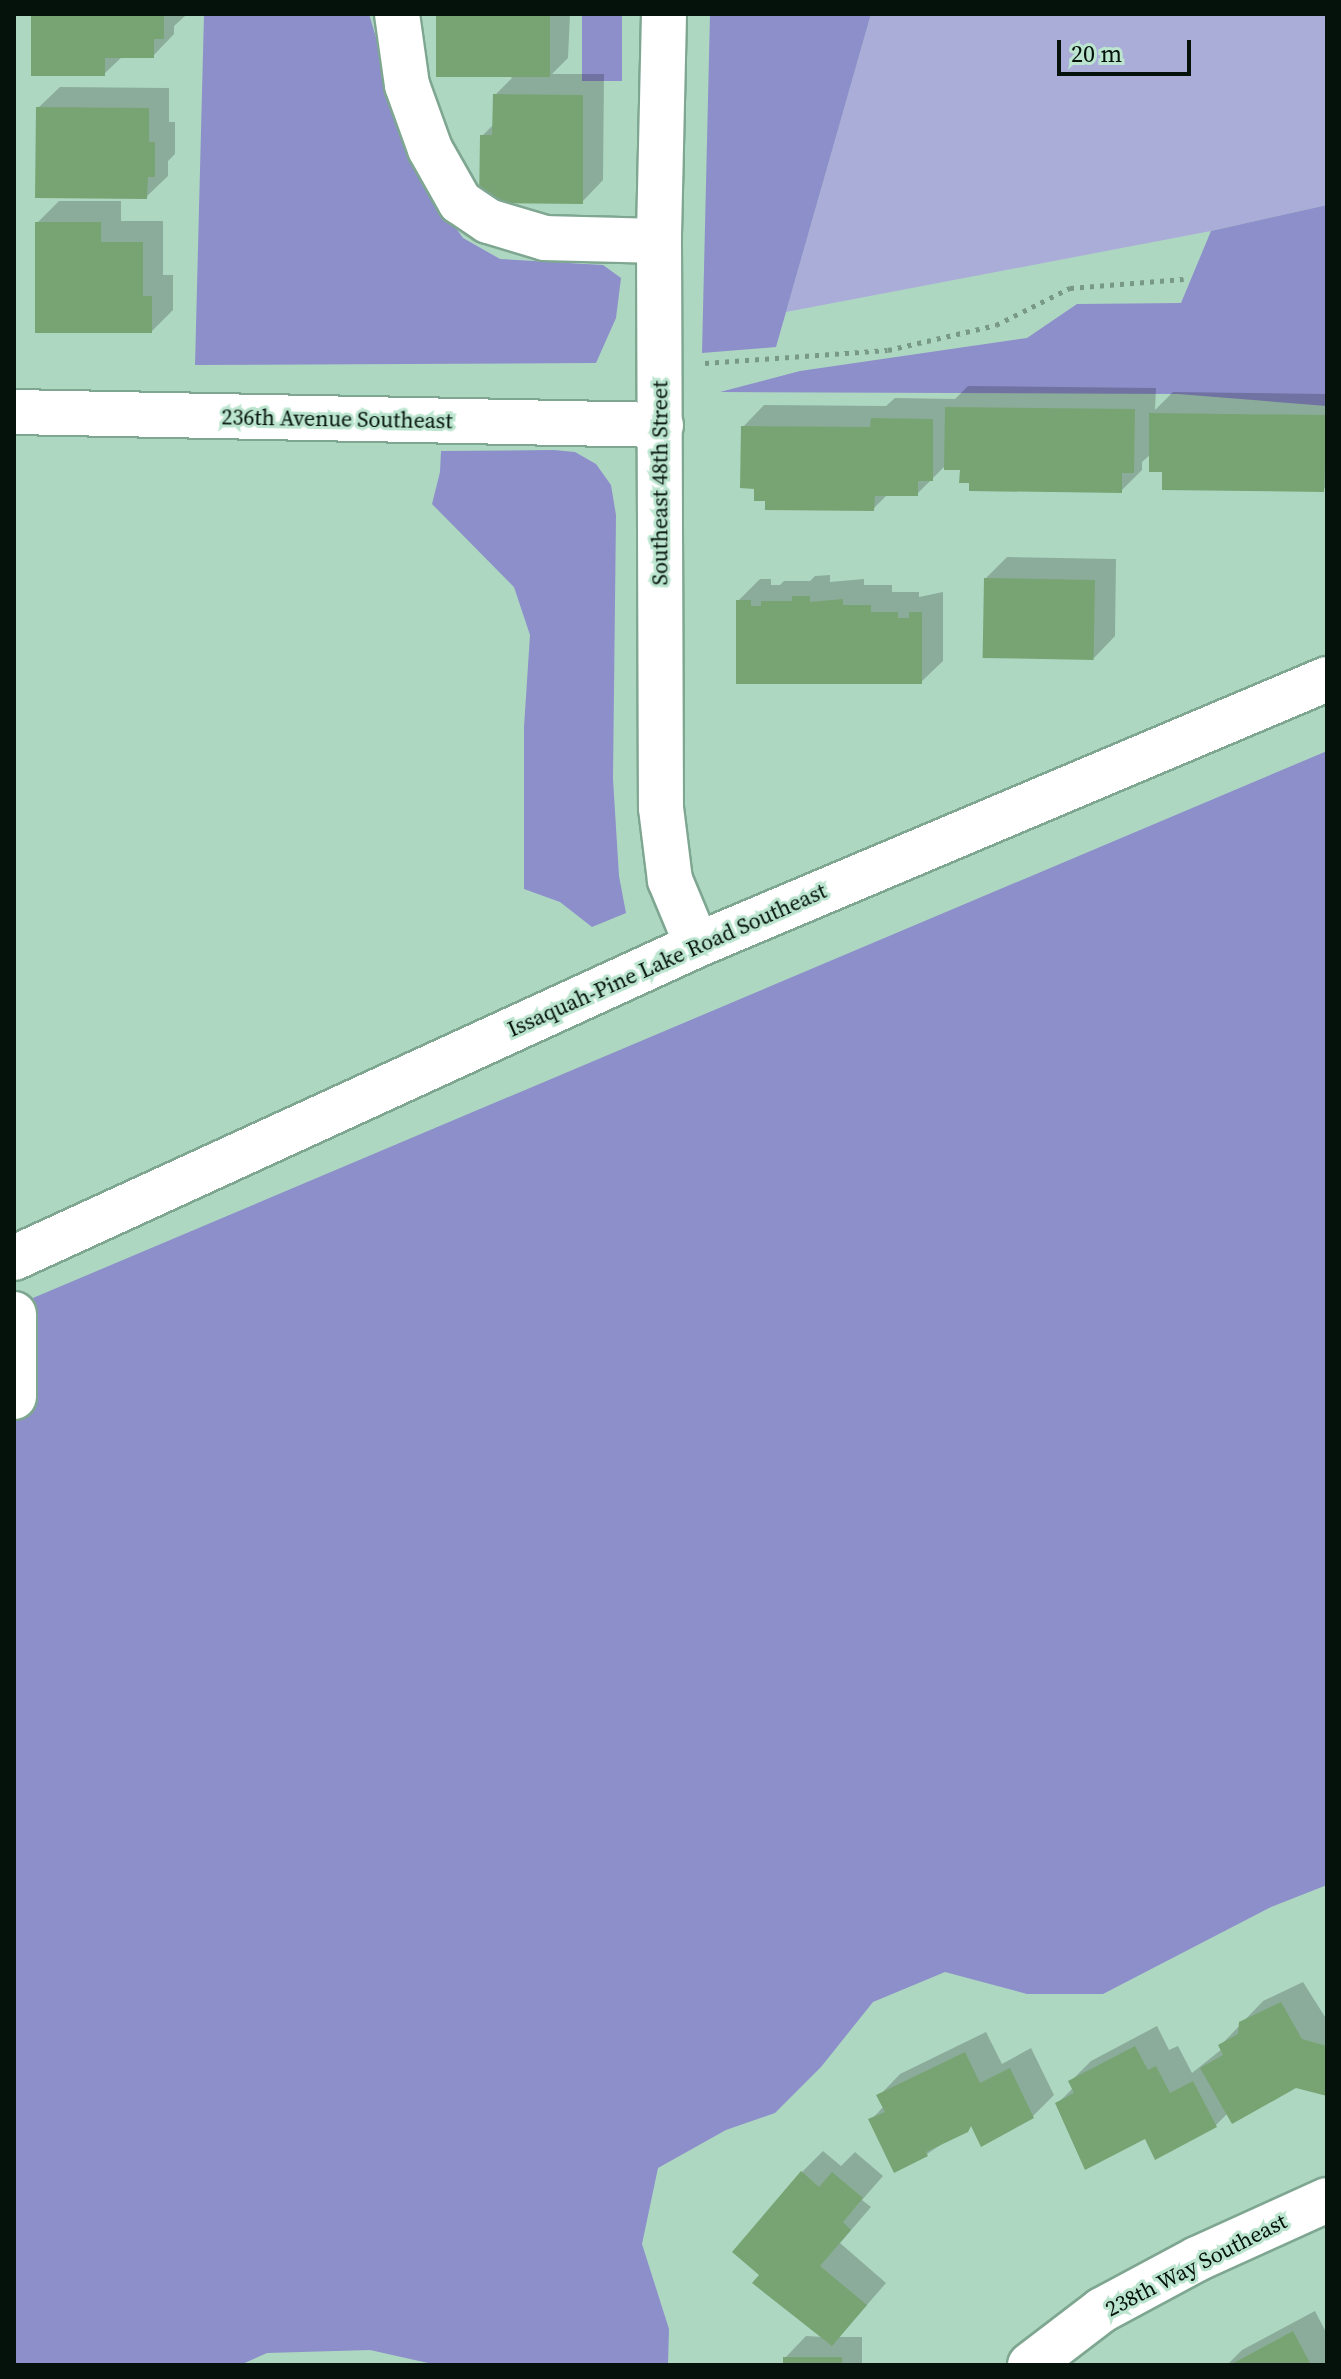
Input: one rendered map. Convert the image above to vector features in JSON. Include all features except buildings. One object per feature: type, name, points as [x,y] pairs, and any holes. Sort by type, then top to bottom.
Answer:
[{"type":"street","points":[[397,14],[407,85],[430,149],[460,202],[488,221],[545,238],[659,241]]},
{"type":"street","name":"Southeast 48th Street","points":[[664,14],[659,241],[661,808],[670,880],[697,945]]},
{"type":"street","name":"236th Avenue Southeast","points":[[14,412],[661,425]]},
{"type":"street","name":"Issaquah-Pine Lake Road Southeast","points":[[14,1258],[697,945],[1327,679]]},
{"type":"street","points":[[14,1314],[14,1397]]},
{"type":"street","name":"238th Way Southeast","points":[[1030,2365],[1102,2310],[1197,2259],[1327,2200]]},
{"type":"path","points":[[661,366],[888,350],[996,325],[1070,288],[1184,279]]},
{"type":"shaded area","points":[[204,14],[369,14],[416,172],[463,238],[500,259],[603,265],[621,278],[616,318],[596,363],[195,365]]},
{"type":"shaded area","points":[[582,14],[622,14],[622,81],[582,81]]},
{"type":"shaded area","points":[[710,14],[871,14],[776,347],[702,353]]},
{"type":"shaded area","points":[[871,14],[1327,14],[1327,205],[1211,231],[786,312]]},
{"type":"shaded area","points":[[1327,205],[1327,406],[1178,394],[720,392],[800,371],[1027,338],[1077,304],[1181,303],[1211,231]]},
{"type":"shaded area","points":[[441,451],[575,452],[596,464],[611,485],[616,515],[613,779],[619,876],[626,913],[592,927],[560,902],[524,889],[524,727],[530,635],[514,587],[432,504],[440,472]]},
{"type":"shaded area","points":[[1327,751],[1327,1885],[1271,1907],[1103,1994],[1027,1994],[945,1972],[873,2002],[821,2067],[775,2113],[726,2130],[658,2168],[642,2244],[669,2329],[668,2365],[437,2365],[370,2350],[267,2353],[240,2365],[14,2365],[14,1306]]}]
